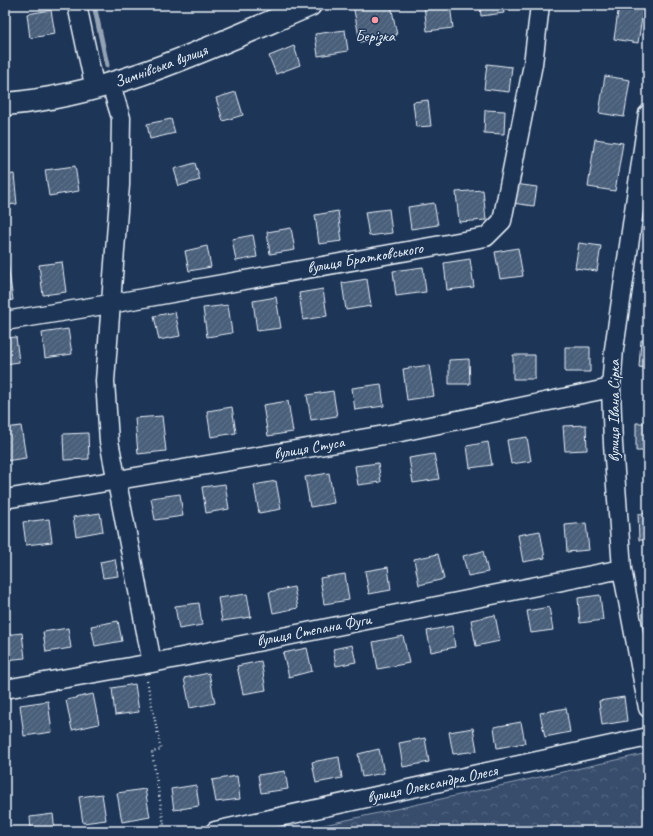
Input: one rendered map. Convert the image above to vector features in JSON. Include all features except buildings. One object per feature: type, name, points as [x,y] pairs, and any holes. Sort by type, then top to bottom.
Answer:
[{"type":"main road","name":"Зимнівська вулиця","points":[[5,104],[36,102],[103,87],[166,67],[310,5]]},
{"type":"street","points":[[77,5],[103,87],[121,118],[120,185],[105,381],[109,440],[148,663]]},
{"type":"street","name":"вулиця Братковського","points":[[5,320],[110,304],[486,237],[502,222],[533,64],[540,5]]},
{"type":"street","name":"вулиця Івана Сірка","points":[[648,114],[614,349],[611,388],[613,444],[622,569],[648,708]]},
{"type":"street","name":"вулиця Стуса","points":[[5,499],[396,433],[611,388]]},
{"type":"street","name":"вулиця Степана Фуги","points":[[5,689],[148,663],[622,569]]},
{"type":"street","name":"вулиця Олександра Олеся","points":[[215,831],[648,737]]},
{"type":"path","points":[[148,663],[161,750],[152,752],[165,831]]},
{"type":"green space","points":[[648,753],[648,831],[297,831]]},
{"type":"waterway","points":[[94,5],[107,65]]},
{"type":"place","name":"Берізка","points":[[375,20]]}]
